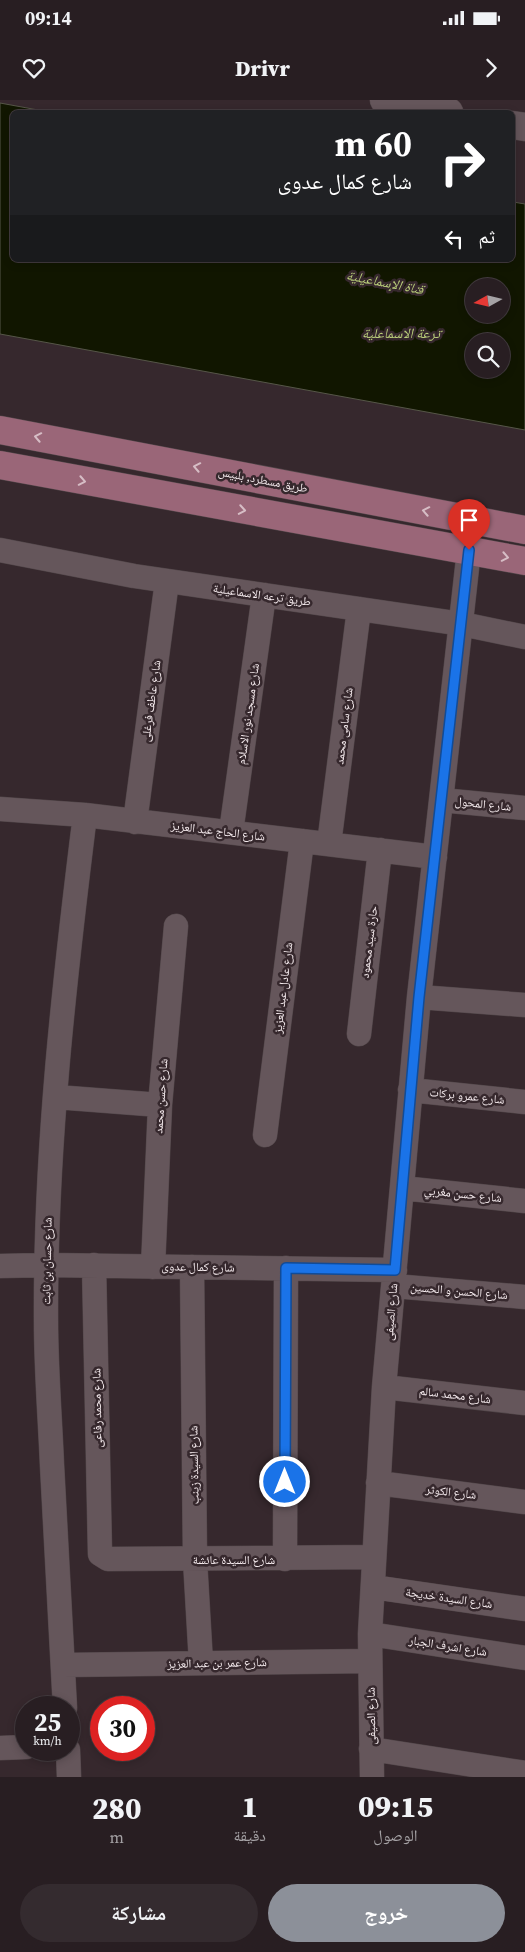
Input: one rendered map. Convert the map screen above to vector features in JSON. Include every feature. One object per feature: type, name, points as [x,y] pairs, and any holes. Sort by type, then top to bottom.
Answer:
[{"type":"main road","points":[[384,100],[438,110]]},
{"type":"main road","name":"طريق مسطرد, بلبيس","points":[[0,430],[525,530]]},
{"type":"main road","points":[[0,466],[525,561]]},
{"type":"street","name":"طريق ترعه الاسماعيلية","points":[[0,550],[167,581],[462,624],[525,637]]},
{"type":"street","name":"شارع الصيفى","points":[[372,1777],[370,1634],[384,1386],[419,997],[469,550]]},
{"type":"street","name":"شارع عاطف فرغلى","points":[[135,822],[167,581]]},
{"type":"street","name":"شارع مسجد نور الاسلام","points":[[232,832],[264,595]]},
{"type":"street","name":"شارع سامى محمد","points":[[329,844],[359,609]]},
{"type":"street","name":"شارع المحول","points":[[441,800],[525,808]]},
{"type":"street","name":"شارع الحاج عبد العزيز","points":[[0,809],[85,815],[435,857]]},
{"type":"street","name":"شارع حسان بن ثابت","points":[[65,1696],[48,1378],[46,1322],[47,1265],[50,1165],[66,974],[85,815]]},
{"type":"street","name":"شارع عادل عبد العزيز","points":[[265,1135],[302,841]]},
{"type":"street","name":"حارة سيد محمود","points":[[359,1034],[380,850]]},
{"type":"street","name":"شارع حسن محمد","points":[[153,1266],[160,1105],[176,926]]},
{"type":"street","points":[[419,997],[525,1005]]},
{"type":"street","name":"شارع عمرو بركات","points":[[410,1090],[525,1102]]},
{"type":"street","points":[[56,1096],[160,1105]]},
{"type":"street","name":"شارع حسن مغربي","points":[[402,1188],[525,1201]]},
{"type":"street","name":"شارع كمال عدوى","points":[[0,1266],[286,1268],[394,1278]]},
{"type":"street","name":"شارع محمد رفاعى","points":[[94,1266],[100,1550]]},
{"type":"street","name":"شارع السيدة زينب","points":[[192,1267],[195,1560],[201,1663]]},
{"type":"street","points":[[285,1559],[286,1268]]},
{"type":"street","name":"شارع الحسن و الحسين","points":[[394,1278],[525,1297]]},
{"type":"street","name":"شارع محمد سالم","points":[[384,1386],[525,1403]]},
{"type":"street","name":"شارع الكوثر","points":[[378,1483],[525,1502]]},
{"type":"street","name":"شارع السيدة عائشة","points":[[100,1550],[102,1557],[108,1560],[374,1557]]},
{"type":"street","name":"شارع السيدة خديجة","points":[[373,1587],[525,1609]]},
{"type":"street","name":"شارع اشرف الجبار","points":[[370,1634],[525,1658]]},
{"type":"street","name":"شارع عمر بن عبد العزيز","points":[[63,1665],[370,1661]]},
{"type":"street","points":[[0,1748],[15,1747]]},
{"type":"street","points":[[371,1749],[525,1773]]},
{"type":"street","points":[[68,1761],[69,1777]]},
{"type":"water","name":"ترعة الاسماعلية","points":[[0,103],[38,110],[10,110],[10,262],[515,262],[515,202],[525,204],[525,430],[0,334]]},
{"type":"route","points":[[285,1482],[286,1268],[395,1270],[419,997],[469,550]]},
{"type":"water label","name":"قناة الإسماعيلية","points":[[385,282]]}]
